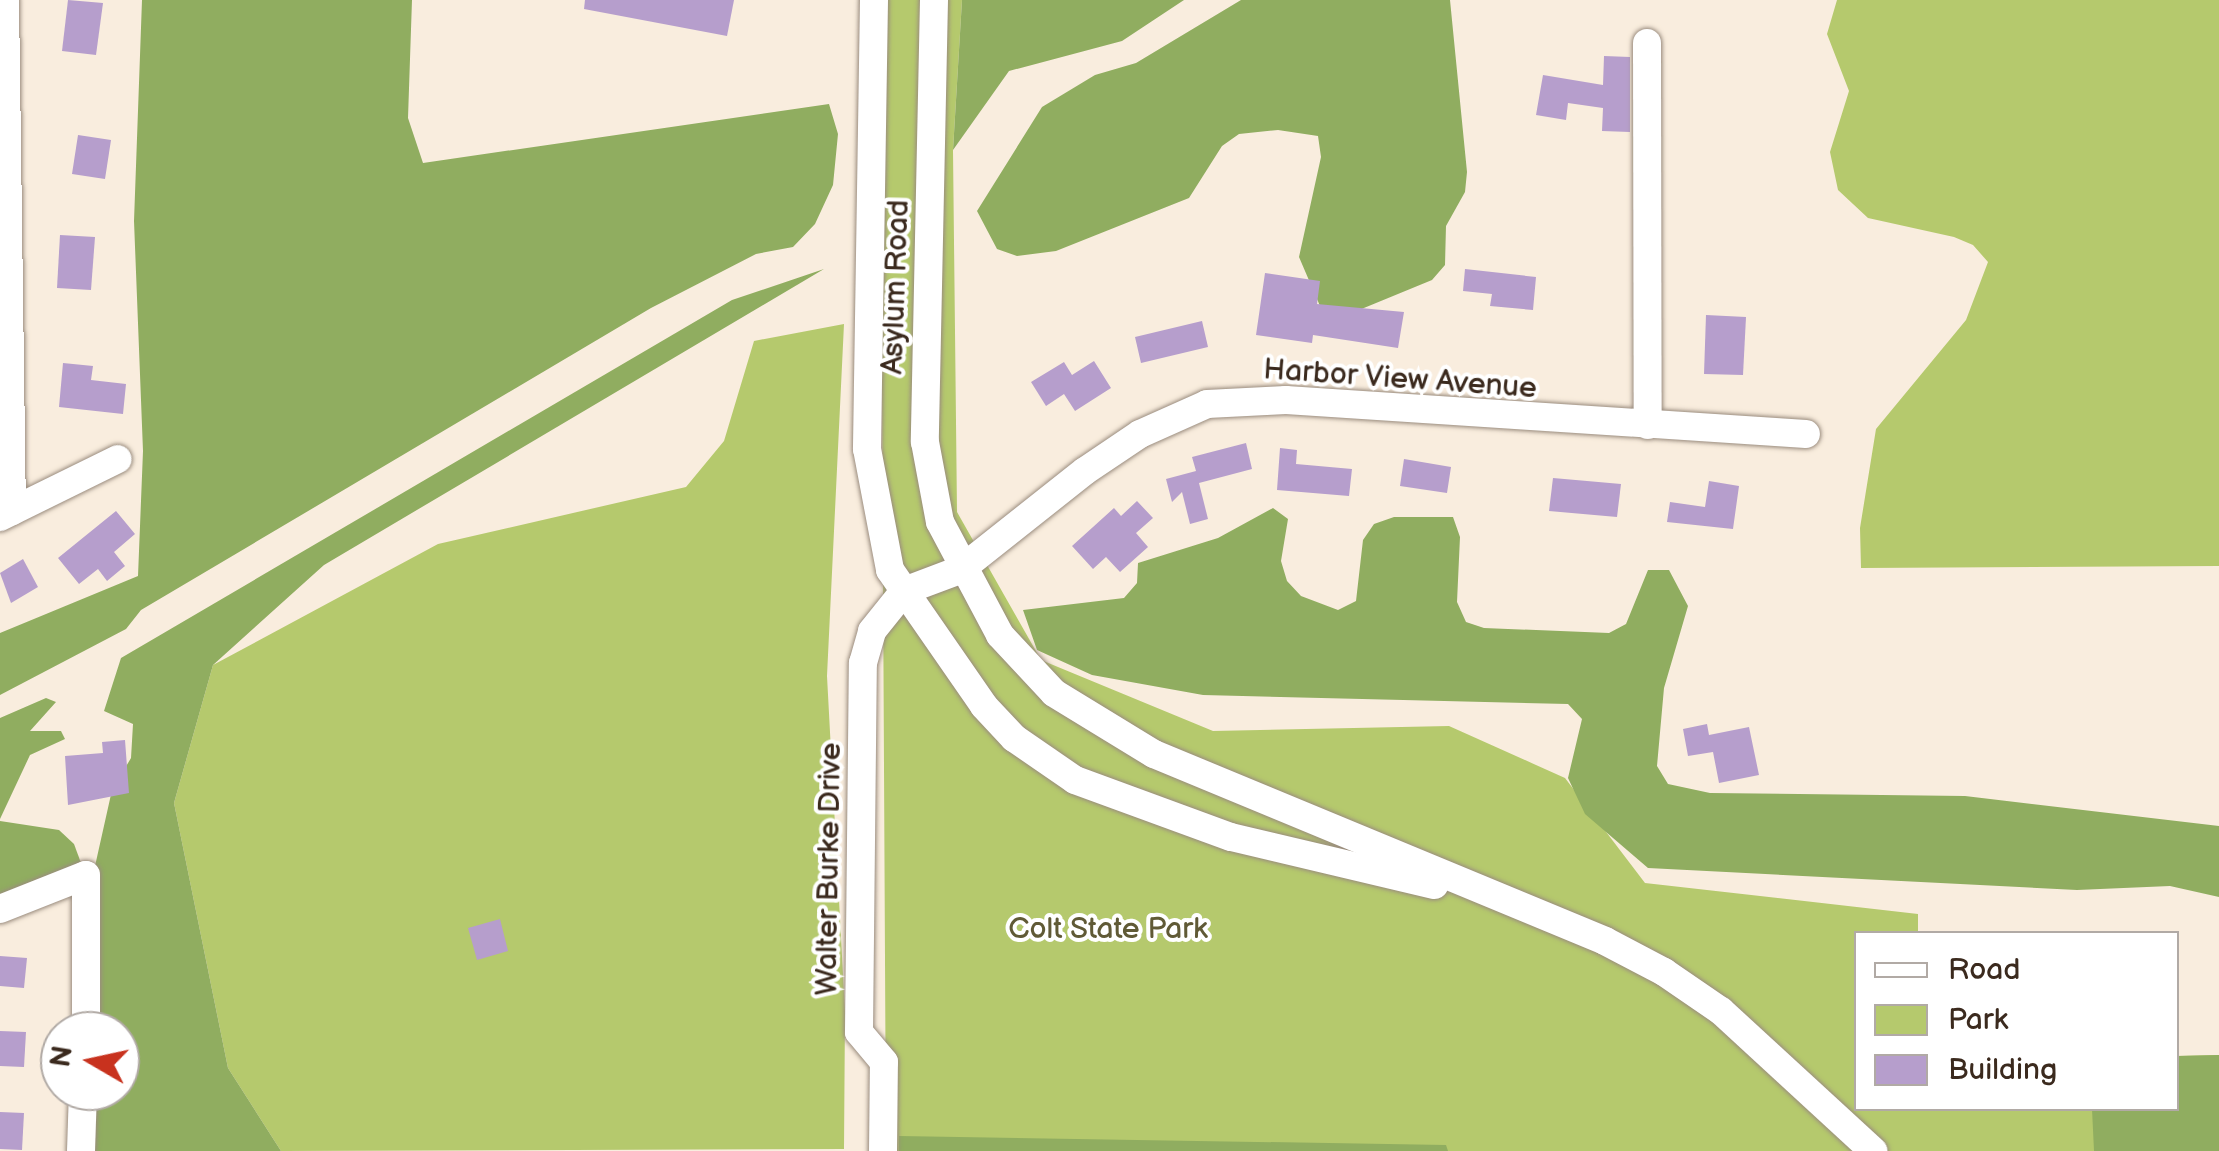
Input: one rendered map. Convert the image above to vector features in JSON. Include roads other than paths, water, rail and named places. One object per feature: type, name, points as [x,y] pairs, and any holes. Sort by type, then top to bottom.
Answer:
[{"type":"street","points":[[6,0],[6,514],[118,459]]},
{"type":"street","name":"Asylum Road","points":[[874,0],[867,449],[890,570],[904,590]]},
{"type":"street","name":"Asylum Road","points":[[934,0],[925,442],[936,510],[960,570]]},
{"type":"street","points":[[1647,43],[1648,424]]},
{"type":"street","name":"Harbor View Avenue","points":[[904,590],[960,570],[1086,471],[1140,434],[1206,404],[1286,400],[1806,434]]},
{"type":"street","points":[[960,570],[1024,665],[1110,730],[1206,777],[1606,942],[1682,984],[1873,1151]]},
{"type":"street","points":[[904,590],[984,706],[1014,738],[1075,780],[1231,837],[1532,913]]},
{"type":"street","name":"Walter Burke Drive","points":[[883,1151],[884,1062],[858,1032],[863,663],[872,631],[904,590]]},
{"type":"street","points":[[0,908],[86,875],[86,1011]]},
{"type":"street","points":[[81,1151],[82,1111]]},
{"type":"street","points":[[1845,1126],[1859,1151]]},
{"type":"park label","name":"Colt State Park","points":[[1108,929]]}]
